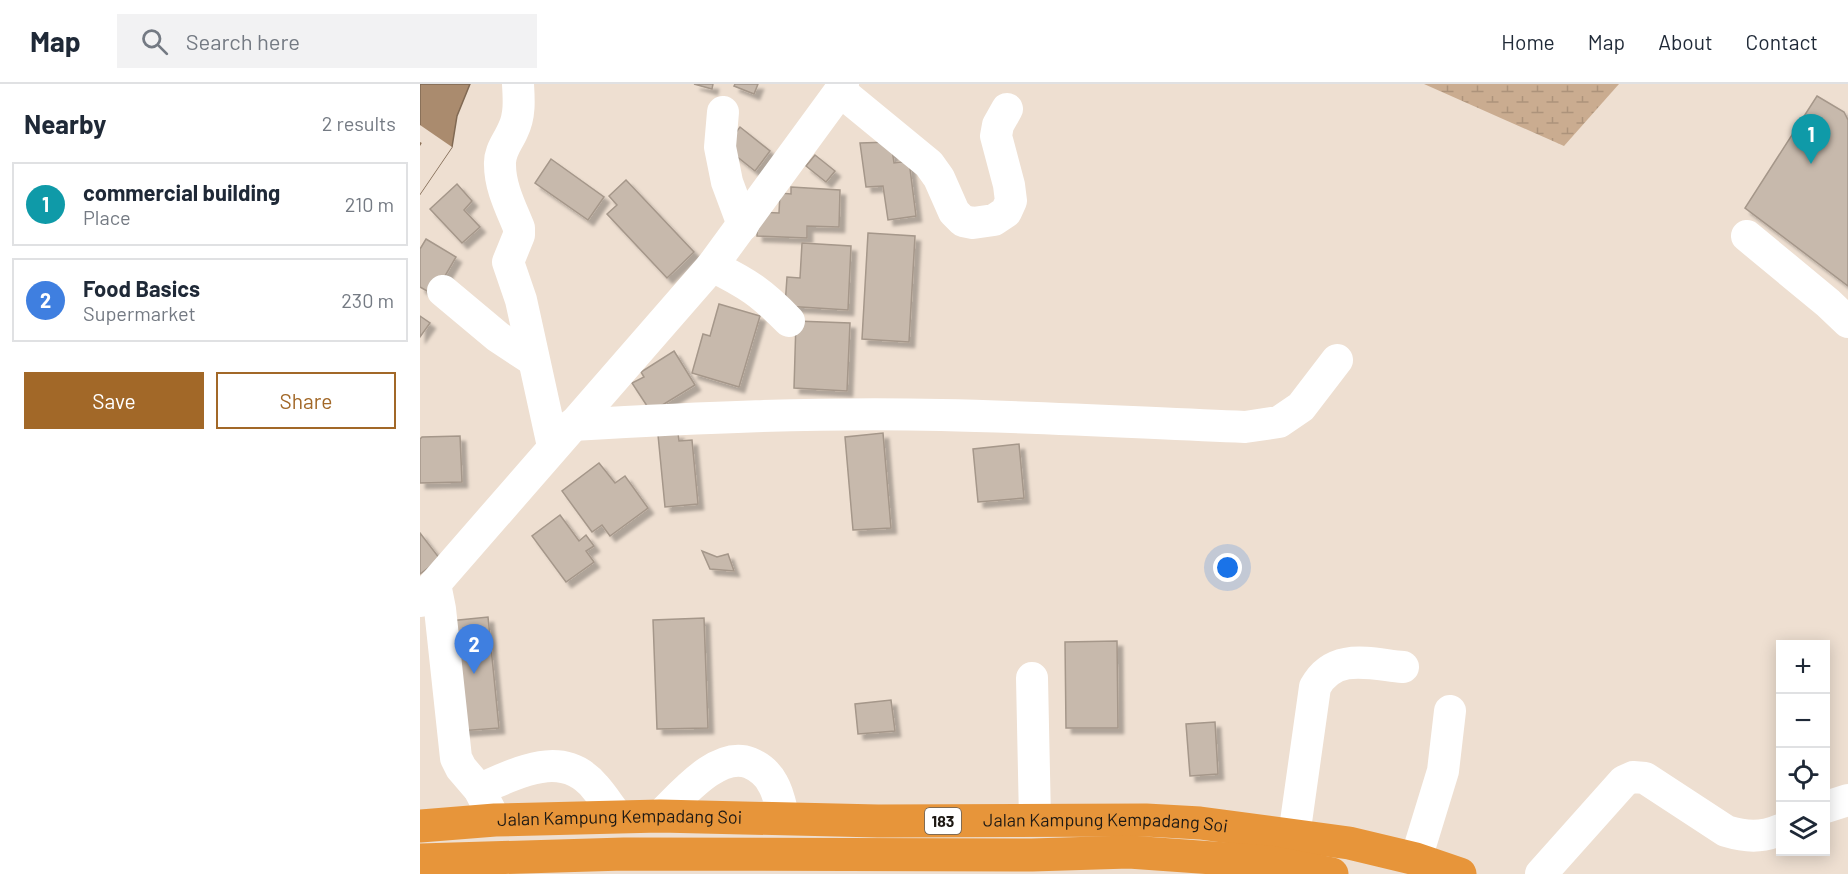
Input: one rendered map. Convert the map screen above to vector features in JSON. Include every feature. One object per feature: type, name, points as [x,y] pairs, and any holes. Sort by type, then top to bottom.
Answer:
[{"type":"highway","name":"Jalan Kampung Kempadang Soi","points":[[420,825],[495,820],[660,816],[784,819],[1146,820],[1200,823],[1349,843],[1416,859],[1460,874]]},
{"type":"highway","name":"Jalan Kampung Kempadang Soi","points":[[420,860],[624,864],[802,864],[1129,852],[1269,862],[1332,874]]},
{"type":"street","points":[[518,84],[519,108],[514,129],[502,149],[499,164],[502,183],[519,228],[519,235],[508,262],[521,300],[533,360],[563,436]]},
{"type":"street","points":[[495,820],[479,789],[461,768],[456,758],[440,609],[427,593],[712,267],[842,88],[929,164],[939,178],[954,212],[963,221],[973,223],[994,220],[1006,212],[1011,201],[996,136],[998,125],[1007,109]]},
{"type":"street","points":[[723,112],[720,147],[727,182],[743,225]]},
{"type":"street","points":[[1747,236],[1848,322]]},
{"type":"street","points":[[712,267],[742,280],[789,321]]},
{"type":"street","points":[[442,291],[498,337],[533,360]]},
{"type":"street","points":[[563,436],[664,420],[777,416],[940,415],[1245,427],[1279,422],[1301,407],[1337,360]]},
{"type":"street","points":[[1294,836],[1315,687],[1321,676],[1346,662],[1402,667]]},
{"type":"street","points":[[1032,678],[1035,820]]},
{"type":"street","points":[[1416,859],[1443,771],[1450,711]]},
{"type":"street","points":[[660,816],[699,778],[723,763],[740,759],[760,767],[773,784],[784,819]]},
{"type":"street","points":[[479,789],[531,769],[553,765],[576,771],[594,785],[618,817]]},
{"type":"street","points":[[1541,874],[1624,781],[1634,777],[1645,778],[1726,831],[1756,837],[1776,831]]},
{"type":"street","points":[[1830,806],[1848,800]]},
{"type":"green space","points":[[1424,84],[1619,84],[1564,146]]},
{"type":"shaded area","points":[[420,84],[470,84],[457,116],[452,147],[420,194]]},
{"type":"pier","points":[[420,125],[452,147],[420,194],[420,146],[422,143],[420,142]]},
{"type":"building","points":[[694,84],[713,84],[712,89]]},
{"type":"building","points":[[735,84],[758,84],[754,94],[734,86]]},
{"type":"building","points":[[1817,96],[1844,112],[1848,120],[1848,286],[1745,208]]},
{"type":"building","points":[[740,127],[770,151],[755,171],[725,147]]},
{"type":"building","points":[[891,142],[894,163],[909,161],[916,216],[888,220],[883,186],[866,187],[860,143]]},
{"type":"building","points":[[815,155],[835,171],[826,182],[806,166]]},
{"type":"building","points":[[551,159],[604,197],[588,220],[535,183]]},
{"type":"building","points":[[626,180],[694,252],[667,278],[607,214],[617,205],[609,196]]},
{"type":"building","points":[[457,184],[472,201],[464,210],[480,227],[462,243],[430,209]]},
{"type":"building","points":[[791,187],[840,190],[839,227],[807,226],[807,238],[757,236],[758,212],[779,213],[780,193],[791,194]]},
{"type":"building","points":[[868,233],[915,236],[909,342],[862,339]]},
{"type":"building","points":[[426,239],[456,257],[434,295],[420,287],[420,249]]},
{"type":"building","points":[[802,243],[851,246],[848,310],[785,306],[787,277],[800,278]]},
{"type":"building","points":[[719,304],[760,316],[739,387],[692,373],[703,334],[710,336]]},
{"type":"building","points":[[420,316],[430,323],[420,337]]},
{"type":"building","points":[[796,321],[850,323],[847,391],[794,388]]},
{"type":"building","points":[[674,351],[695,385],[651,412],[632,383],[644,377],[641,372]]},
{"type":"building","points":[[678,433],[679,441],[692,440],[698,504],[665,507],[658,435]]},
{"type":"building","points":[[883,433],[891,528],[853,530],[845,437]]},
{"type":"building","points":[[460,436],[462,482],[420,483],[420,439],[422,437]]},
{"type":"building","points":[[1019,444],[1024,498],[978,502],[973,449]]},
{"type":"building","points":[[599,463],[615,483],[625,476],[648,508],[610,536],[602,525],[592,532],[562,491]]},
{"type":"building","points":[[560,515],[579,541],[586,535],[594,546],[586,551],[594,562],[566,582],[532,536]]},
{"type":"building","points":[[420,533],[440,559],[420,574]]},
{"type":"building","points":[[702,551],[717,557],[728,554],[734,571],[710,569]]},
{"type":"building","points":[[488,617],[499,728],[459,731],[449,621]]},
{"type":"building","points":[[704,618],[708,728],[657,729],[653,620]]},
{"type":"building","points":[[1117,641],[1118,728],[1066,728],[1065,642]]},
{"type":"building","points":[[891,700],[895,731],[858,734],[855,704]]},
{"type":"building","points":[[1215,722],[1218,774],[1190,776],[1186,724]]},
{"type":"place","name":"commercial building","points":[[1811,164]]},
{"type":"place","name":"Food Basics","points":[[474,674]]}]
